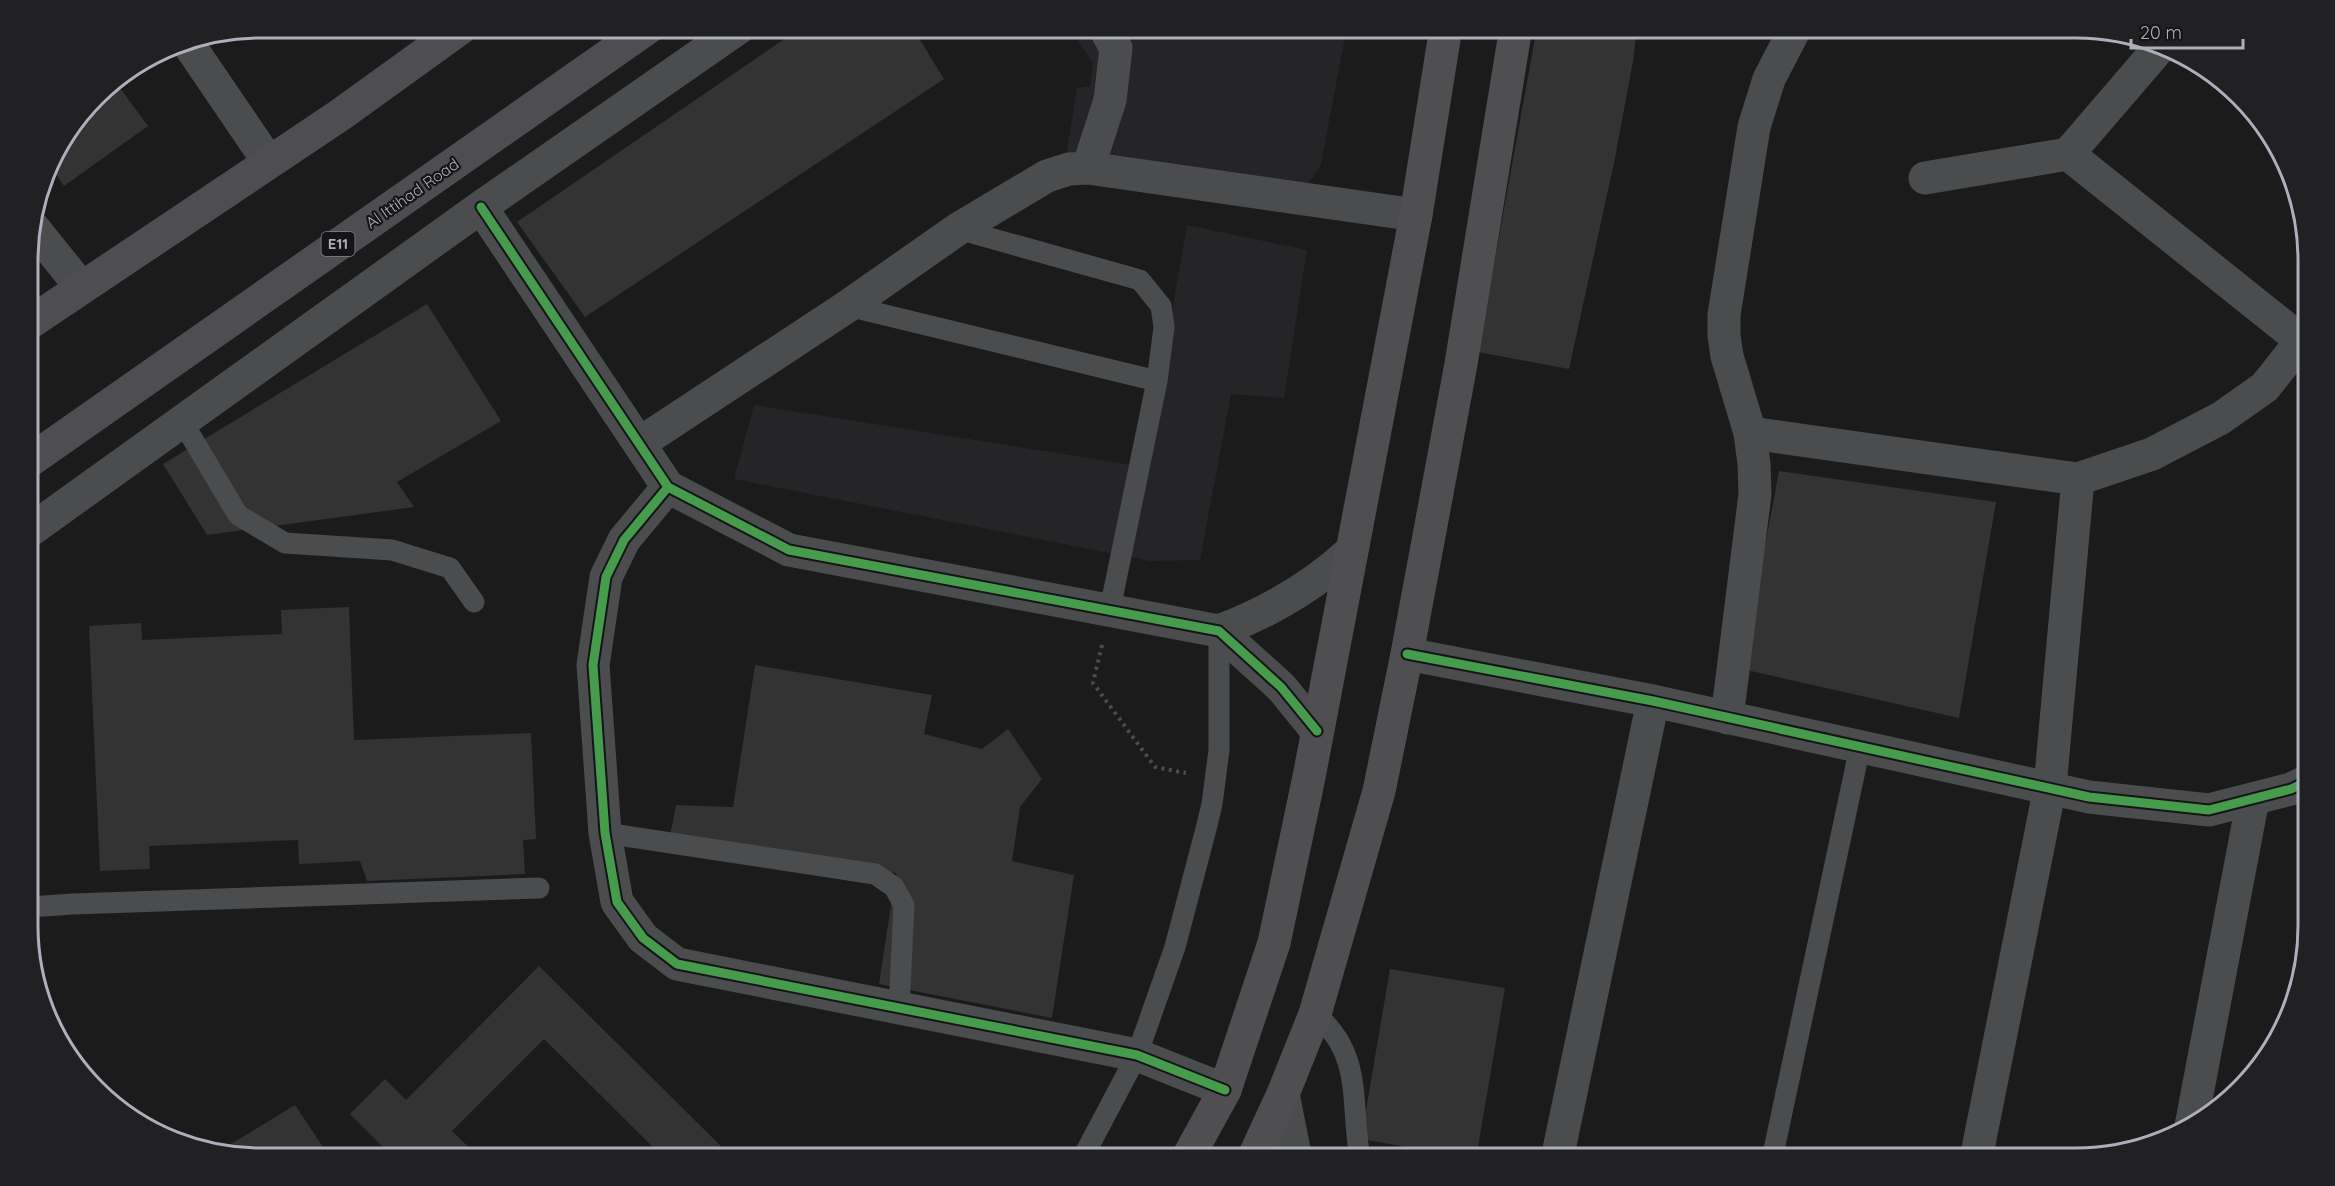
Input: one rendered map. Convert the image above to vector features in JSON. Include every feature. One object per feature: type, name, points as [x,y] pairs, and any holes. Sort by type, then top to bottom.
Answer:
[{"type":"main road","points":[[38,317],[340,115],[447,38]]},
{"type":"main road","name":"Al Ittihad Road","points":[[38,455],[633,38]]},
{"type":"main road","points":[[1193,1148],[1225,1090],[1274,944],[1416,215],[1444,38]]},
{"type":"main road","points":[[1258,1148],[1283,1094],[1315,1014],[1379,791],[1461,364],[1514,38]]},
{"type":"street","points":[[38,525],[481,207],[724,38]]},
{"type":"street","points":[[1088,168],[1110,100],[1116,48],[1110,38]]},
{"type":"street","points":[[1727,718],[1755,494],[1750,433],[1727,356],[1724,315],[1754,127],[1769,79],[1790,38]]},
{"type":"street","points":[[191,48],[268,161]]},
{"type":"street","points":[[1925,178],[2068,154],[2155,52]]},
{"type":"street","points":[[2068,154],[2298,333]]},
{"type":"street","points":[[640,443],[848,306],[958,229],[1047,176],[1088,168],[1416,215]]},
{"type":"street","points":[[481,207],[668,487],[789,550],[1218,630],[1268,674],[1317,731]]},
{"type":"street","points":[[39,234],[81,287]]},
{"type":"street","points":[[1750,433],[2078,479],[2152,454],[2221,418],[2265,387],[2298,346]]},
{"type":"street","points":[[1978,1148],[2050,787],[2078,479]]},
{"type":"street","points":[[668,487],[624,540],[606,577],[593,665],[605,833],[617,902],[643,938],[677,964],[1137,1055],[1225,1090]]},
{"type":"street","points":[[1218,630],[1266,612],[1289,599],[1331,570],[1350,552]]},
{"type":"street","points":[[1407,654],[1653,701],[2089,797],[2209,810],[2298,786]]},
{"type":"street","points":[[1559,1148],[1653,701]]},
{"type":"street","points":[[2193,1115],[2253,799]]},
{"type":"street","points":[[1283,1094],[1294,1148]]},
{"type":"lane","points":[[958,229],[1140,280],[1161,306],[1164,327],[1156,381],[1110,609]]},
{"type":"lane","points":[[848,306],[1156,381]]},
{"type":"lane","points":[[182,421],[238,515],[285,543],[392,550],[450,568],[474,602]]},
{"type":"lane","points":[[1088,1148],[1137,1055],[1175,947],[1206,829],[1216,778],[1218,750],[1218,630]]},
{"type":"lane","points":[[1774,1148],[1860,747]]},
{"type":"lane","points":[[605,833],[876,874],[894,887],[904,906],[899,1008]]},
{"type":"lane","points":[[38,906],[539,888]]},
{"type":"lane","points":[[1315,1014],[1339,1039],[1347,1055],[1359,1148]]},
{"type":"path","points":[[1110,609],[1094,683],[1155,767],[1216,778]]},
{"type":"shaded area","points":[[1076,38],[1345,38],[1321,164],[1314,176],[1296,195],[1066,156],[1077,88],[1090,86],[1093,63]]},
{"type":"shaded area","points":[[1187,225],[1307,250],[1284,398],[1231,394],[1200,560],[1150,561],[734,479],[754,405],[1145,467]]},
{"type":"building","points":[[786,38],[919,38],[944,79],[585,317],[517,222]]},
{"type":"building","points":[[1535,38],[1636,38],[1615,158],[1569,369],[1478,352]]},
{"type":"building","points":[[119,87],[148,126],[64,186],[55,173],[60,161],[83,124]]},
{"type":"building","points":[[427,304],[501,421],[397,482],[414,507],[207,535],[163,464]]},
{"type":"building","points":[[1779,471],[1996,502],[1959,718],[1742,669]]},
{"type":"building","points":[[349,607],[354,740],[531,733],[536,839],[523,840],[525,874],[367,881],[360,861],[299,864],[298,840],[149,846],[150,869],[100,871],[89,626],[141,623],[142,640],[282,634],[281,610]]},
{"type":"building","points":[[755,665],[932,695],[924,734],[982,749],[1008,729],[1042,779],[1020,807],[1012,861],[1074,875],[1052,1018],[879,984],[896,873],[669,841],[676,805],[733,807]]},
{"type":"building","points":[[539,966],[723,1148],[654,1148],[544,1039],[452,1131],[470,1148],[384,1148],[350,1114],[385,1079],[406,1100]]},
{"type":"building","points":[[1390,969],[1505,988],[1478,1148],[1413,1148],[1361,1139]]},
{"type":"building","points":[[295,1105],[324,1148],[245,1148],[227,1146]]},
{"type":"cycle path","points":[[481,207],[668,487],[789,550],[1219,631],[1281,687],[1317,731]]},
{"type":"cycle path","points":[[668,487],[624,540],[606,577],[593,665],[605,833],[617,902],[643,938],[677,964],[1137,1055],[1225,1090]]},
{"type":"cycle path","points":[[1407,654],[1653,701],[2089,797],[2209,810],[2298,786]]}]
